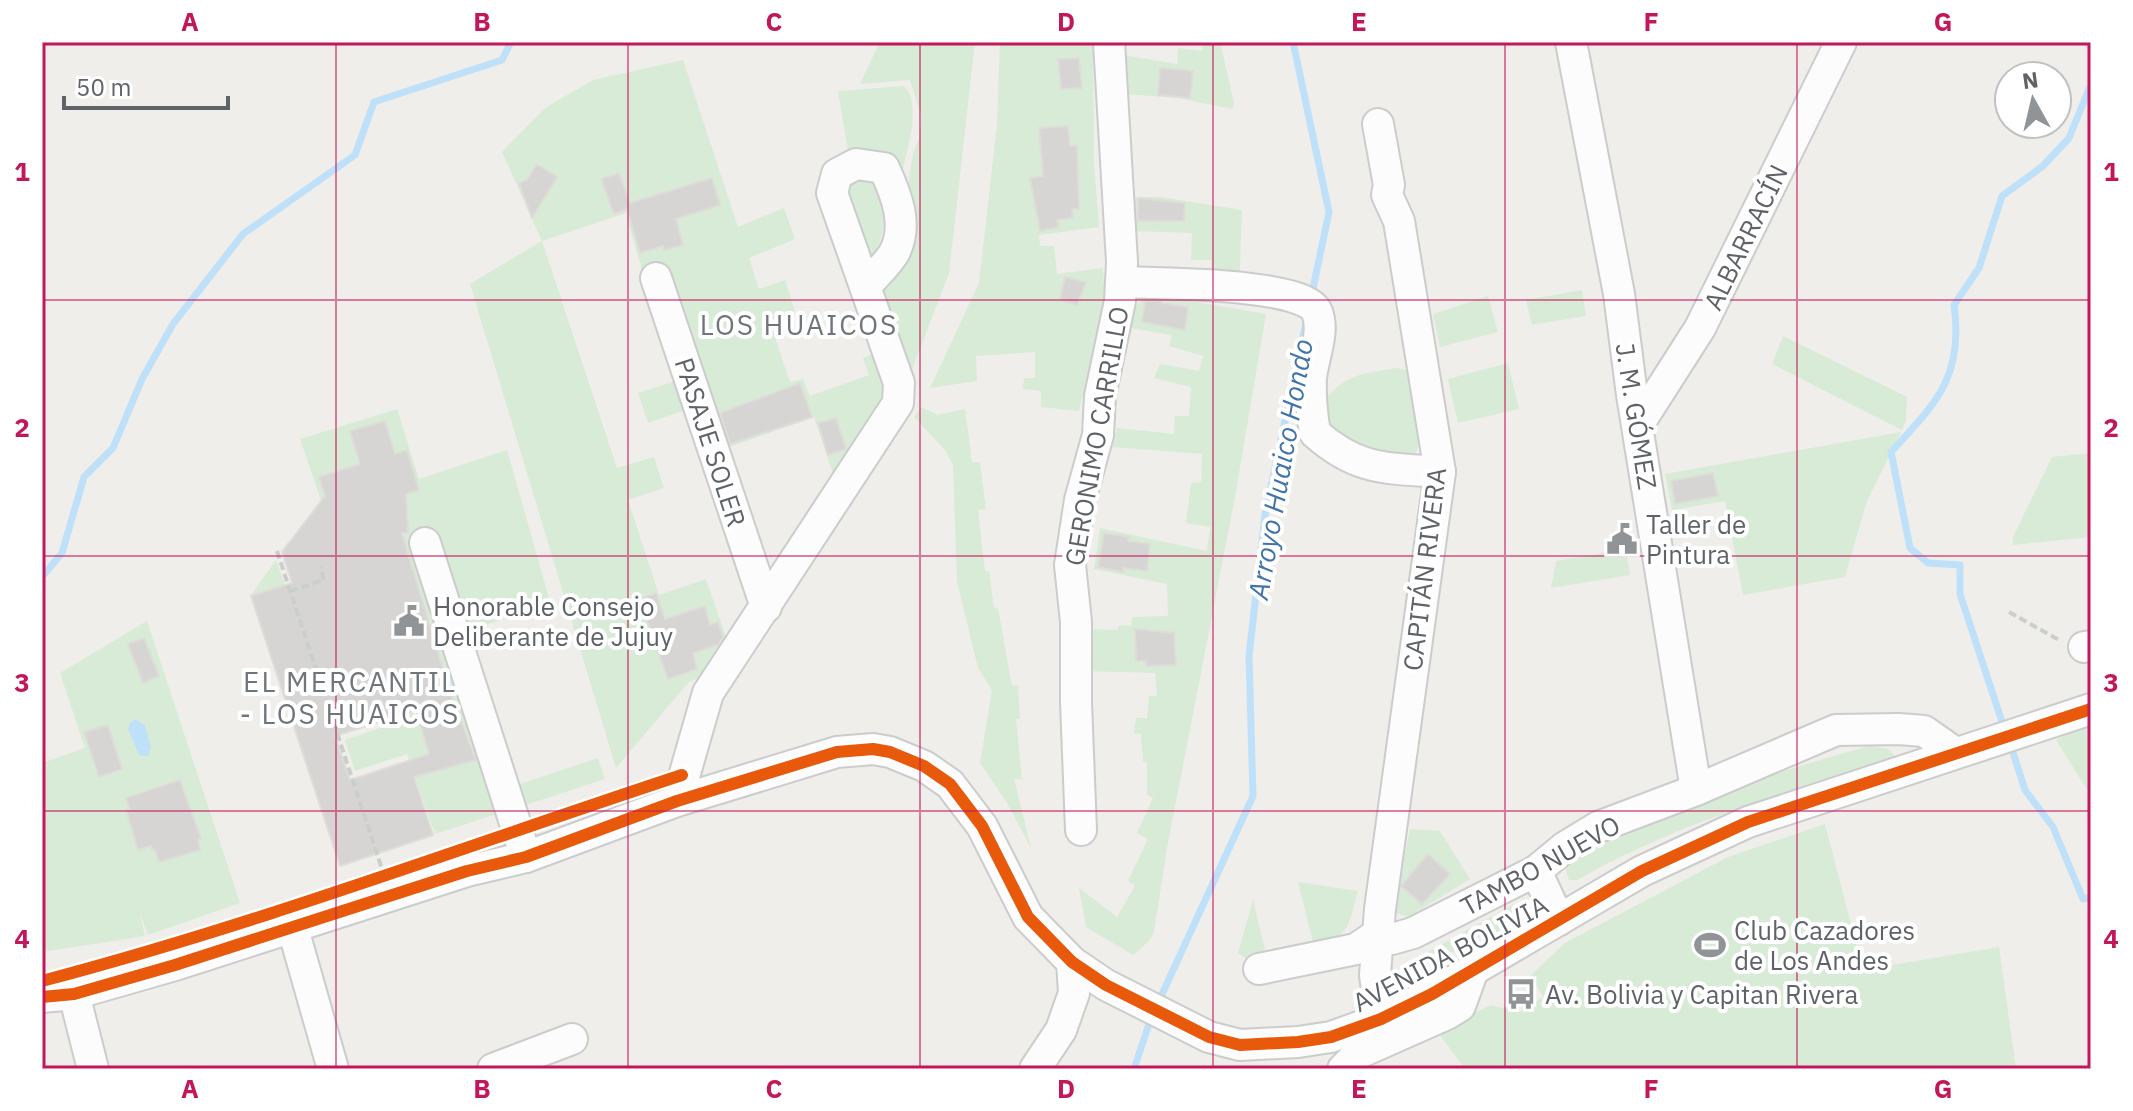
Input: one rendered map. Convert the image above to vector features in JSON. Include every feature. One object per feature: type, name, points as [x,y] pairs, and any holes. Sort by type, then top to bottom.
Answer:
[{"type":"street","name":"GERONIMO CARRILLO","points":[[1081,830],[1076,622],[1070,565],[1080,500],[1098,435],[1100,396],[1120,301],[1121,282],[1109,42]]},
{"type":"street","name":"J. M. GÓMEZ","points":[[1571,42],[1619,294],[1696,790]]},
{"type":"street","name":"ALBARRACÍN","points":[[1638,425],[1700,328],[1841,42]]},
{"type":"street","name":"CAPITÁN RIVERA","points":[[1378,124],[1389,185],[1387,195],[1399,221],[1440,472],[1378,934],[1375,975],[1381,1019]]},
{"type":"street","points":[[677,801],[708,693],[898,403],[899,383],[865,287],[832,193],[837,174],[856,164],[884,168],[898,201],[901,227],[894,252],[865,287]]},
{"type":"street","name":"PASAJE SOLER","points":[[656,278],[766,607]]},
{"type":"street","points":[[1121,282],[1248,288],[1310,302],[1318,313],[1319,332],[1311,379],[1315,433],[1333,449],[1371,467],[1440,472]]},
{"type":"street","points":[[425,543],[526,857]]},
{"type":"street","name":"AVENIDA BOLIVIA","points":[[42,997],[74,994],[293,929],[467,871],[498,866],[677,801],[837,752],[873,749],[905,757],[938,775],[959,795],[982,826],[1028,917],[1072,962],[1106,985],[1209,1037],[1240,1045],[1298,1042],[1331,1037],[1381,1019],[1473,970],[1642,871],[1708,839],[1783,810],[2091,709]]},
{"type":"street","name":"TAMBO NUEVO","points":[[1259,969],[1356,949],[1378,934],[1392,939],[1413,933],[1536,871],[1565,847],[1598,827],[1696,790],[1836,730],[1924,731],[1954,752]]},
{"type":"street","points":[[1536,871],[1559,920]]},
{"type":"street","points":[[293,929],[333,1069]]},
{"type":"street","points":[[1035,1069],[1061,1030],[1074,993],[1072,962]]},
{"type":"street","points":[[1343,1069],[1359,1053],[1460,1006],[1473,970]]},
{"type":"street","points":[[74,994],[93,1069]]},
{"type":"street","points":[[493,1069],[572,1039]]},
{"type":"path","points":[[277,551],[380,876],[399,869]]},
{"type":"path","points":[[290,591],[324,580],[320,567]]},
{"type":"path","points":[[2009,612],[2051,638],[2088,647]]},
{"type":"green space","points":[[880,42],[975,42],[949,273],[907,383],[876,296],[907,193],[913,153],[920,136],[921,115],[910,80],[860,84]]},
{"type":"green space","points":[[1000,42],[1093,42],[1094,164],[1099,227],[1039,235],[1040,246],[1054,246],[1057,274],[1103,268],[1105,298],[1079,411],[1041,407],[1041,391],[1023,389],[1024,378],[1035,378],[1035,352],[976,356],[977,381],[930,388],[979,283],[997,124]]},
{"type":"green space","points":[[1203,42],[1220,42],[1234,103],[1232,109],[1178,98],[1125,94],[1123,55],[1177,64],[1178,48],[1202,51]]},
{"type":"green space","points":[[683,60],[738,227],[784,208],[795,239],[749,258],[759,289],[785,280],[795,311],[769,320],[790,382],[803,379],[810,396],[869,375],[863,358],[873,354],[885,388],[882,403],[835,480],[814,417],[721,450],[661,264],[642,270],[626,215],[632,211],[542,241],[502,152],[545,108],[593,80]]},
{"type":"green space","points":[[904,86],[910,95],[913,119],[900,182],[849,157],[838,91]]},
{"type":"green space","points":[[847,175],[876,180],[883,209],[883,227],[872,256],[863,257],[842,182]]},
{"type":"green space","points":[[1131,197],[1161,197],[1242,210],[1239,293],[1211,292],[1211,260],[1191,260],[1192,233],[1133,231]]},
{"type":"green space","points":[[542,241],[617,468],[654,457],[664,488],[628,500],[659,595],[706,579],[726,637],[699,678],[689,682],[616,768],[470,284]]},
{"type":"green space","points":[[1582,290],[1586,316],[1532,325],[1526,300]]},
{"type":"green space","points":[[1144,293],[1266,314],[1154,932],[1150,940],[1133,955],[1086,927],[1079,888],[1117,917],[1135,886],[1128,881],[1148,839],[1137,833],[1153,798],[1147,795],[1147,763],[1143,762],[1141,734],[1134,733],[1136,718],[1147,718],[1149,696],[1157,696],[1155,673],[1085,671],[1086,629],[1117,630],[1119,625],[1131,626],[1132,617],[1168,616],[1167,584],[1094,569],[1100,528],[1207,551],[1210,527],[1186,523],[1191,483],[1201,482],[1202,454],[1113,447],[1117,428],[1174,434],[1175,416],[1189,416],[1191,387],[1154,378],[1160,364],[1199,371],[1203,356],[1169,346],[1172,335],[1130,328],[1134,311]]},
{"type":"green space","points":[[1488,296],[1498,332],[1440,347],[1433,314]]},
{"type":"green space","points":[[1783,336],[1907,397],[1906,420],[1902,430],[1772,364]]},
{"type":"green space","points":[[1508,363],[1519,409],[1458,423],[1448,379]]},
{"type":"green space","points":[[1396,368],[1412,371],[1420,425],[1415,456],[1355,451],[1335,434],[1323,403],[1346,381],[1363,374]]},
{"type":"green space","points":[[678,380],[688,409],[648,423],[638,393]]},
{"type":"green space","points":[[921,407],[938,415],[965,409],[972,462],[980,462],[986,509],[978,510],[985,571],[989,571],[994,608],[998,608],[1012,686],[1018,685],[1020,719],[1016,719],[1022,779],[1014,779],[1031,848],[1007,803],[980,763],[992,690],[978,668],[957,582],[953,465],[945,450],[914,417]]},
{"type":"green space","points":[[397,409],[419,479],[507,450],[551,605],[471,629],[438,534],[412,542],[499,813],[435,834],[407,754],[355,771],[345,740],[397,722],[300,439]]},
{"type":"green space","points":[[1901,432],[1867,501],[1845,577],[1743,595],[1725,501],[1672,510],[1665,474]]},
{"type":"green space","points":[[2091,453],[2091,537],[2013,545],[2013,537],[2052,457]]},
{"type":"green space","points":[[1626,549],[1630,575],[1551,588],[1556,561]]},
{"type":"green space","points":[[276,560],[285,585],[251,596],[251,595]]},
{"type":"green space","points":[[147,621],[240,903],[148,935],[140,914],[145,936],[42,952],[42,763],[85,748],[60,673]]},
{"type":"green space","points":[[2091,727],[2091,796],[2056,740]]},
{"type":"green space","points":[[1869,746],[1889,749],[1894,755],[1890,761],[1690,826],[1577,880],[1569,880],[1565,868],[1570,863],[1639,826],[1754,781]]},
{"type":"green space","points":[[598,758],[605,779],[526,805],[520,784]]},
{"type":"green space","name":"Club Cazadores de Los Andes","points":[[1825,824],[1863,970],[1999,947],[2016,1069],[1465,1069],[1437,1031],[1491,1005],[1519,1012],[1543,997],[1531,975],[1565,943],[1728,857]]},
{"type":"green space","points":[[1410,829],[1440,831],[1470,879],[1408,917],[1393,912]]},
{"type":"green space","points":[[1298,882],[1358,891],[1342,933],[1314,946]]},
{"type":"green space","points":[[1253,900],[1267,958],[1250,961],[1238,953]]},
{"type":"green space","points":[[1514,904],[1518,929],[1488,946],[1482,935],[1395,985],[1392,983],[1392,972]]},
{"type":"water","points":[[135,719],[145,725],[151,747],[148,756],[139,755],[128,729]]},
{"type":"building","points":[[1079,58],[1082,88],[1061,89],[1058,59]]},
{"type":"building","points":[[1160,68],[1193,71],[1190,98],[1158,95]]},
{"type":"building","points":[[1068,126],[1070,146],[1077,146],[1079,209],[1072,209],[1073,218],[1057,220],[1059,227],[1040,231],[1030,178],[1043,176],[1039,128]]},
{"type":"building","points":[[537,164],[557,177],[532,218],[519,183],[527,180]]},
{"type":"building","points":[[619,173],[630,203],[712,178],[720,205],[676,219],[683,245],[664,250],[663,246],[640,253],[627,209],[614,214],[601,179]]},
{"type":"building","points":[[1138,198],[1185,203],[1184,221],[1138,221]]},
{"type":"building","points":[[1065,277],[1086,282],[1077,305],[1060,300]]},
{"type":"building","points":[[1145,301],[1188,307],[1185,330],[1142,322]]},
{"type":"building","points":[[800,383],[812,417],[730,444],[720,413]]},
{"type":"building","points":[[836,418],[846,449],[828,455],[818,423]]},
{"type":"building","points":[[385,421],[395,454],[407,450],[419,490],[406,494],[408,533],[402,533],[448,686],[476,760],[414,777],[433,835],[340,866],[251,596],[292,583],[282,552],[325,496],[319,477],[360,464],[350,431]],"holes":[[[416,710],[429,754],[350,780],[335,736]]]},
{"type":"building","points":[[1713,473],[1718,496],[1675,504],[1671,481]]},
{"type":"building","points":[[1104,533],[1150,544],[1147,571],[1123,568],[1123,572],[1098,567]]},
{"type":"building","points":[[656,593],[665,619],[705,606],[710,625],[718,622],[723,637],[718,645],[693,653],[697,669],[668,679],[639,599]]},
{"type":"building","points":[[1135,629],[1174,633],[1176,665],[1146,666],[1146,661],[1136,661]]},
{"type":"building","points":[[144,638],[159,676],[143,683],[128,644]]},
{"type":"building","points":[[108,725],[122,769],[99,777],[84,732]]},
{"type":"building","points":[[180,780],[201,839],[198,840],[200,850],[159,862],[151,846],[138,850],[126,810],[130,809],[126,798]]},
{"type":"building","points":[[1428,854],[1450,874],[1422,904],[1401,886]]},
{"type":"waterway","points":[[42,577],[62,553],[84,477],[113,448],[142,379],[173,324],[243,234],[355,155],[374,102],[502,60],[511,42]]},
{"type":"waterway","name":"Arroyo Huaico Hondo","points":[[1293,42],[1329,212],[1311,298]]},
{"type":"waterway","name":"Arroyo Huaico Hondo","points":[[2004,728],[1960,594],[1960,565],[1928,563],[1910,548],[1891,452],[1943,387],[1955,351],[1954,305],[1979,268],[2002,196],[2043,166],[2069,138],[2091,84]]},
{"type":"waterway","name":"Arroyo Huaico Hondo","points":[[1158,1003],[1253,796],[1249,656],[1265,515],[1306,322]]},
{"type":"waterway","name":"Arroyo Huaico Hondo","points":[[2010,743],[2025,790],[2053,827],[2083,899],[2091,897]]},
{"type":"waterway","name":"Arroyo Huaico Hondo","points":[[1134,1069],[1151,1018]]},
{"type":"cycle path","points":[[42,997],[74,994],[175,965],[467,871],[526,857],[677,801],[837,752],[873,749],[890,752],[924,766],[950,784],[982,826],[1028,917],[1072,962],[1106,985],[1209,1037],[1240,1045],[1298,1042],[1331,1037],[1381,1019],[1432,994],[1642,871],[1748,822],[2091,709]]},
{"type":"cycle path","points":[[42,981],[204,935],[682,775]]},
{"type":"place","name":"Taller de Pintura","points":[[1622,539]]},
{"type":"place","name":"Honorable Consejo Deliberante de Jujuy","points":[[409,621]]},
{"type":"place","name":"Club Cazadores de Los Andes","points":[[1710,945]]},
{"type":"place","name":"Av. Bolivia y Capitan Rivera","points":[[1521,994]]},
{"type":"district","name":"LOS HUAICOS","points":[[799,324]]},
{"type":"district","name":"EL MERCANTIL - LOS HUAICOS","points":[[350,697]]}]
